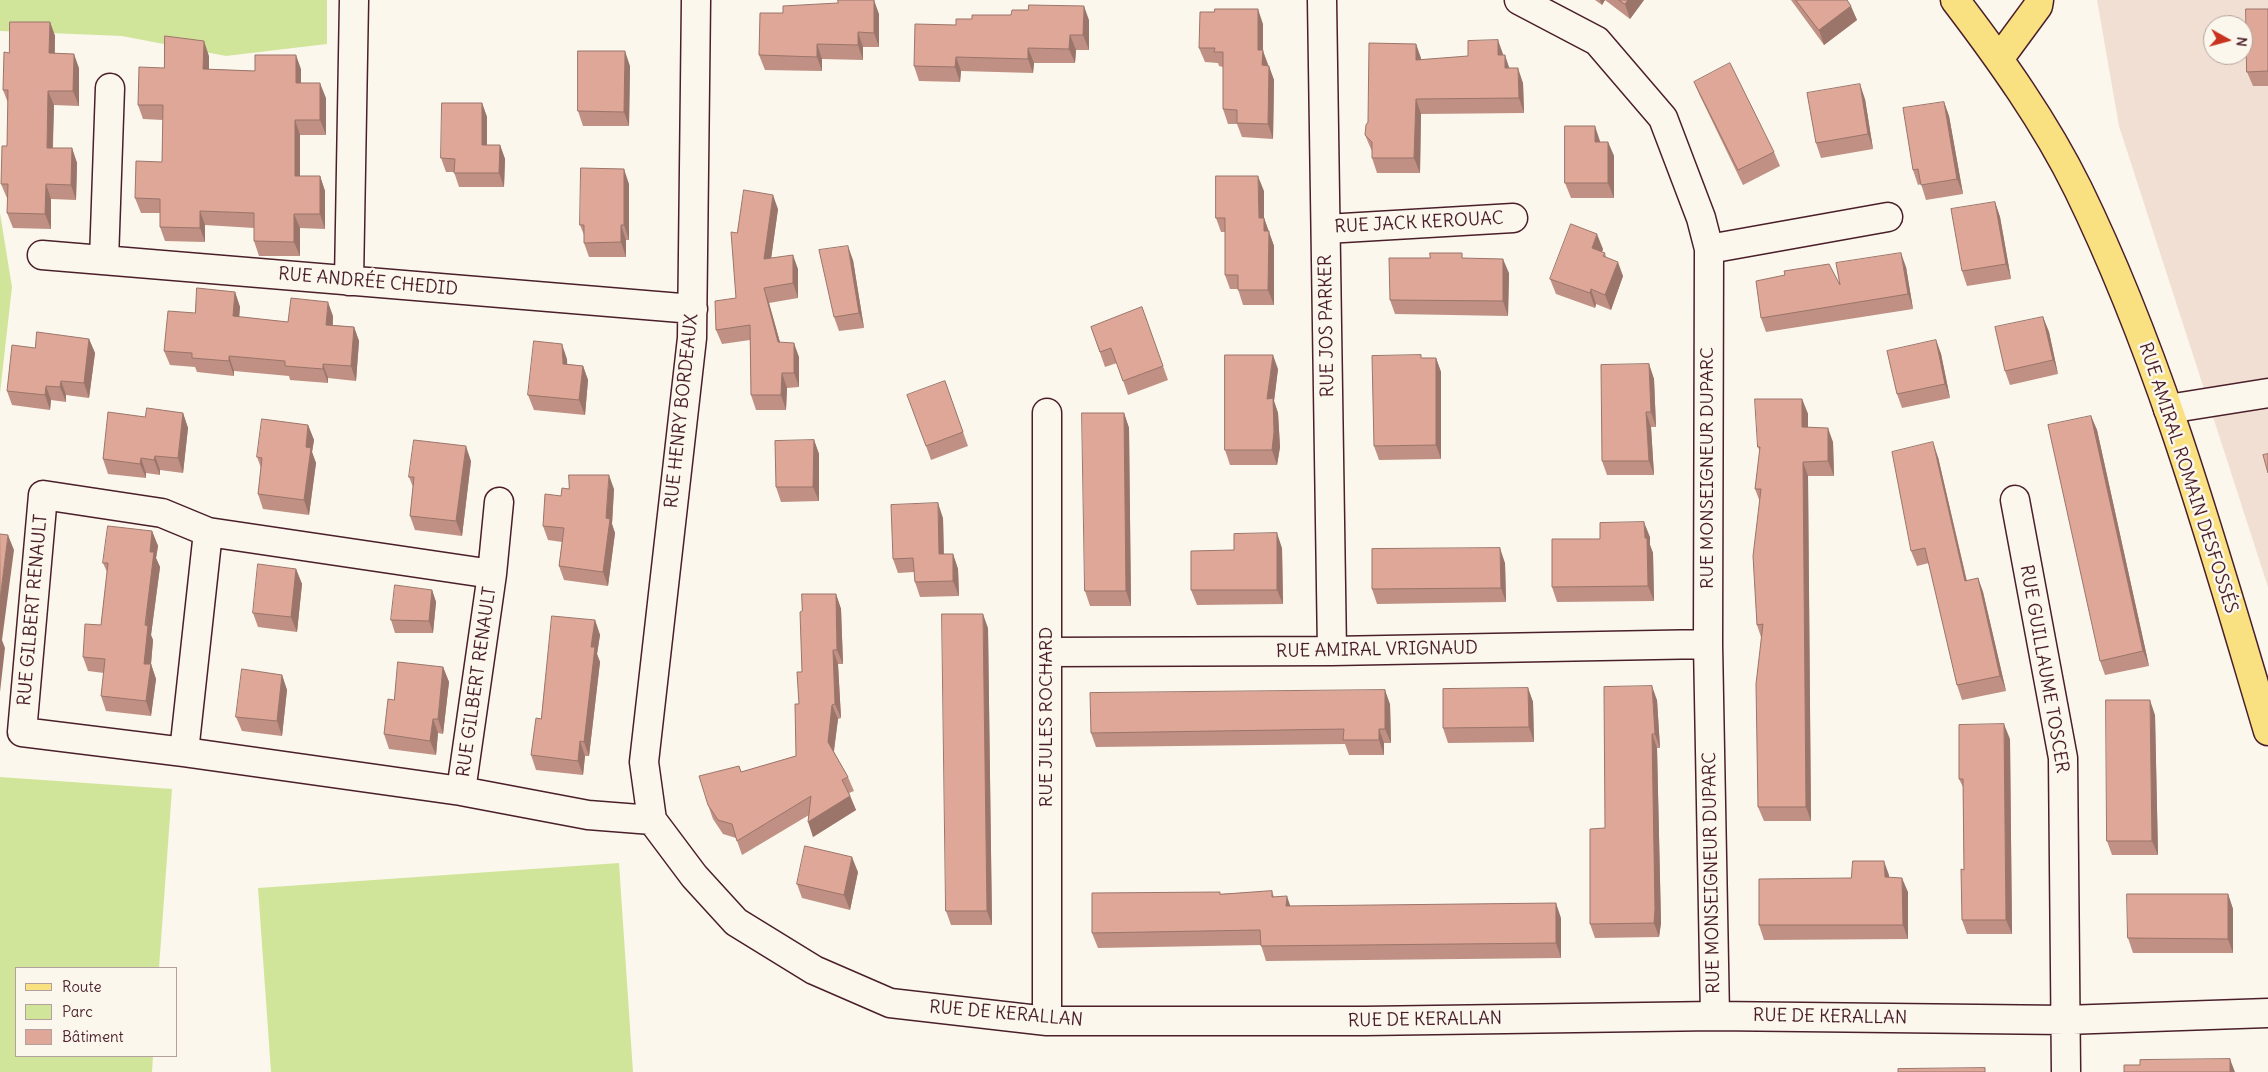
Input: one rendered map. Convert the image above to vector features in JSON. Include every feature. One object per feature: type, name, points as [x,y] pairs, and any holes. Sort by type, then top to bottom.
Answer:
[{"type":"main road","name":"RUE AMIRAL ROMAIN DESFOSSÉS","points":[[1955,0],[1999,59],[2077,188],[2124,294],[2168,409],[2196,491],[2268,731]]},
{"type":"main road","points":[[1999,59],[2038,6],[2039,0]]},
{"type":"street","points":[[349,281],[354,0]]},
{"type":"street","name":"RUE HENRY BORDEAUX","points":[[652,820],[644,762],[692,338],[696,0]]},
{"type":"street","name":"RUE JOS PARKER","points":[[1322,0],[1332,652]]},
{"type":"street","name":"RUE MONSEIGNEUR DUPARC","points":[[1518,0],[1597,41],[1663,118],[1701,218],[1709,249],[1708,644],[1715,1016]]},
{"type":"street","points":[[104,260],[110,88]]},
{"type":"street","points":[[1709,249],[1888,217]]},
{"type":"street","name":"RUE JACK KEROUAC","points":[[1326,229],[1513,218]]},
{"type":"street","name":"RUE ANDRÉE CHEDID","points":[[42,255],[693,309]]},
{"type":"street","points":[[2168,409],[2268,393]]},
{"type":"street","name":"RUE JULES ROCHARD","points":[[1047,413],[1047,1021]]},
{"type":"street","name":"RUE GILBERT RENAULT","points":[[492,574],[208,532],[162,513],[43,495],[22,732],[184,752],[461,791],[588,815],[652,820]]},
{"type":"street","name":"RUE GUILLAUME TOSCER","points":[[2015,500],[2063,758],[2066,1072]]},
{"type":"street","name":"RUE GILBERT RENAULT","points":[[461,791],[492,574],[500,502]]},
{"type":"street","points":[[184,752],[208,532]]},
{"type":"street","name":"RUE AMIRAL VRIGNAUD","points":[[1047,652],[1332,652],[1708,644]]},
{"type":"street","name":"RUE DE KERALLAN","points":[[652,820],[694,876],[736,922],[814,970],[890,1003],[1047,1021],[1365,1021],[1715,1016],[2065,1020],[2268,1013]]},
{"type":"shaded area","points":[[2097,0],[2268,0],[2268,587],[2119,126]]},
{"type":"green space","points":[[0,0],[327,0],[327,44],[226,56],[122,36],[0,31]]},
{"type":"green space","points":[[0,213],[12,287],[0,393]]},
{"type":"green space","points":[[0,777],[172,789],[159,967],[15,967],[15,1057],[153,1057],[152,1072],[0,1072]]},
{"type":"green space","points":[[619,863],[633,1072],[271,1072],[258,888]]},
{"type":"building","points":[[838,0],[874,0],[874,33],[858,32],[858,45],[817,44],[817,57],[759,55],[760,13],[783,13],[783,6],[838,3]]},
{"type":"building","points":[[1619,0],[1628,0],[1625,4]]},
{"type":"building","points":[[1796,0],[1847,0],[1851,6],[1819,30]]},
{"type":"building","points":[[1029,5],[1084,6],[1083,35],[1070,35],[1069,49],[1028,48],[1028,59],[956,57],[955,67],[914,66],[915,24],[956,25],[956,19],[972,19],[972,15],[1011,15],[1012,10],[1028,10]]},
{"type":"building","points":[[1215,9],[1258,9],[1258,50],[1263,50],[1262,65],[1269,66],[1268,124],[1237,123],[1237,110],[1223,109],[1223,52],[1214,52],[1215,48],[1199,48],[1200,12],[1214,12]]},
{"type":"building","points":[[2246,9],[2268,9],[2268,71],[2247,72],[2247,65],[2253,65],[2253,15],[2246,15]]},
{"type":"building","points":[[10,22],[50,22],[49,53],[74,54],[73,91],[48,91],[47,148],[72,148],[71,185],[46,184],[45,214],[7,213],[8,184],[1,184],[2,146],[7,146],[8,90],[3,90],[4,52],[9,53]]},
{"type":"building","points":[[165,36],[204,41],[203,69],[255,71],[255,55],[296,55],[296,83],[320,83],[320,120],[295,120],[295,176],[320,176],[320,214],[294,214],[294,242],[254,241],[254,213],[200,211],[200,228],[160,227],[160,199],[135,198],[136,161],[162,162],[163,105],[138,105],[139,67],[164,68]]},
{"type":"building","points":[[1498,40],[1498,55],[1505,55],[1505,68],[1518,68],[1519,98],[1416,99],[1414,158],[1372,158],[1372,142],[1365,135],[1368,122],[1369,43],[1416,44],[1416,60],[1468,56],[1468,41]]},
{"type":"building","points":[[578,51],[625,51],[624,112],[578,111]]},
{"type":"building","points":[[1730,63],[1774,152],[1738,170],[1694,82]]},
{"type":"building","points":[[1860,84],[1868,134],[1816,143],[1807,93]]},
{"type":"building","points":[[1944,102],[1957,179],[1921,185],[1918,169],[1913,170],[1903,108]]},
{"type":"building","points":[[442,103],[482,103],[482,145],[500,145],[499,173],[454,173],[455,159],[441,158]]},
{"type":"building","points":[[1565,126],[1595,126],[1595,142],[1608,142],[1608,183],[1565,183]]},
{"type":"building","points":[[581,168],[624,169],[624,225],[621,225],[621,242],[584,243],[584,225],[580,225]]},
{"type":"building","points":[[1216,176],[1258,176],[1259,218],[1264,218],[1264,231],[1269,231],[1268,290],[1238,290],[1238,275],[1225,275],[1225,218],[1216,218]]},
{"type":"building","points":[[744,190],[773,195],[764,259],[793,255],[793,283],[764,288],[778,342],[794,343],[794,373],[782,373],[781,395],[751,395],[750,325],[716,330],[715,301],[736,298],[731,232],[737,233]]},
{"type":"building","points":[[1995,202],[2006,264],[1962,271],[1951,209]]},
{"type":"building","points":[[1571,224],[1597,234],[1592,248],[1605,253],[1603,256],[1618,262],[1605,295],[1591,289],[1590,293],[1550,279]]},
{"type":"building","points":[[848,246],[859,313],[834,317],[819,250]]},
{"type":"building","points":[[1430,253],[1462,253],[1462,258],[1503,259],[1503,301],[1390,300],[1389,258],[1430,258]]},
{"type":"building","points":[[1901,253],[1908,294],[1761,318],[1756,281],[1785,275],[1784,271],[1829,264],[1840,285],[1836,263]]},
{"type":"building","points":[[197,288],[235,292],[233,316],[288,322],[291,298],[328,302],[326,325],[354,327],[351,366],[323,364],[323,369],[285,366],[285,361],[229,356],[229,361],[192,358],[192,353],[164,351],[168,311],[195,313]]},
{"type":"building","points":[[1142,307],[1163,366],[1123,381],[1111,348],[1100,352],[1091,327]]},
{"type":"building","points":[[2043,317],[2053,360],[2005,371],[1995,327]]},
{"type":"building","points":[[37,332],[89,339],[84,383],[61,381],[60,387],[46,386],[45,395],[7,391],[12,345],[35,348]]},
{"type":"building","points":[[1936,340],[1945,384],[1897,394],[1887,351]]},
{"type":"building","points":[[534,341],[562,344],[563,364],[583,366],[579,400],[528,395]]},
{"type":"building","points":[[1225,355],[1273,355],[1267,399],[1273,398],[1274,432],[1272,450],[1225,450]]},
{"type":"building","points":[[1421,355],[1421,358],[1436,358],[1436,445],[1374,446],[1372,356]]},
{"type":"building","points":[[1649,364],[1651,412],[1646,412],[1649,461],[1602,461],[1601,365]]},
{"type":"building","points":[[945,381],[963,432],[926,446],[907,395]]},
{"type":"building","points":[[1755,399],[1802,399],[1802,427],[1828,428],[1828,461],[1803,462],[1806,807],[1758,807],[1756,684],[1763,624],[1757,625],[1753,556],[1761,489],[1755,489],[1760,447],[1758,447]]},
{"type":"building","points":[[147,408],[183,413],[178,458],[155,456],[154,460],[141,458],[140,464],[103,459],[108,412],[145,417]]},
{"type":"building","points":[[1082,413],[1124,413],[1126,591],[1085,591]]},
{"type":"building","points":[[2091,416],[2143,651],[2100,661],[2048,425]]},
{"type":"building","points":[[262,419],[308,425],[306,447],[311,448],[304,500],[258,494],[262,458],[257,457]]},
{"type":"building","points":[[414,440],[466,446],[456,521],[410,516],[414,477],[409,477]]},
{"type":"building","points":[[814,440],[813,487],[776,487],[775,441]]},
{"type":"building","points":[[1933,442],[1965,581],[1978,578],[2000,676],[1957,685],[1925,548],[1911,551],[1892,452]]},
{"type":"building","points":[[2268,454],[2268,473],[2263,455]]},
{"type":"building","points":[[569,475],[609,475],[606,518],[610,519],[603,572],[559,566],[564,528],[543,526],[545,494],[561,496],[562,488],[569,489]]},
{"type":"building","points":[[938,503],[939,554],[953,554],[953,581],[915,582],[913,558],[893,559],[891,505]]},
{"type":"building","points":[[1644,522],[1645,538],[1647,538],[1648,586],[1552,587],[1552,539],[1600,539],[1600,523]]},
{"type":"building","points":[[108,526],[152,531],[150,552],[154,552],[145,625],[148,626],[144,664],[151,664],[146,701],[101,696],[105,659],[83,657],[85,624],[101,625],[108,563],[103,563]]},
{"type":"building","points":[[1277,533],[1277,590],[1191,590],[1191,551],[1234,550],[1234,534]]},
{"type":"building","points":[[0,534],[8,535],[0,600]]},
{"type":"building","points":[[1500,548],[1501,588],[1372,589],[1372,549]]},
{"type":"building","points":[[258,564],[296,569],[291,617],[253,613]]},
{"type":"building","points":[[395,585],[432,590],[429,621],[391,620]]},
{"type":"building","points":[[802,594],[836,594],[837,650],[833,650],[835,704],[832,705],[828,742],[848,777],[842,780],[850,796],[808,822],[811,796],[737,841],[732,824],[718,820],[708,805],[699,776],[739,766],[741,772],[796,756],[795,704],[799,704],[797,672],[802,672],[800,612],[802,611]]},
{"type":"building","points":[[942,614],[983,614],[987,911],[946,911]]},
{"type":"building","points":[[552,616],[595,620],[591,647],[595,647],[584,742],[580,741],[578,761],[531,755],[536,718],[541,719]]},
{"type":"building","points":[[398,662],[443,667],[438,719],[433,719],[430,741],[384,734],[388,699],[394,700]]},
{"type":"building","points":[[242,669],[282,675],[277,721],[236,717]]},
{"type":"building","points":[[1652,686],[1655,734],[1652,734],[1654,923],[1590,924],[1590,829],[1605,828],[1604,687]]},
{"type":"building","points":[[1528,688],[1529,727],[1443,728],[1443,689]]},
{"type":"building","points":[[1385,690],[1385,729],[1379,729],[1379,740],[1343,740],[1344,729],[1091,733],[1090,693]]},
{"type":"building","points":[[2106,700],[2150,700],[2152,841],[2107,841]]},
{"type":"building","points":[[2004,724],[2006,920],[1962,920],[1961,869],[1964,870],[1963,779],[1959,779],[1959,725]]},
{"type":"building","points":[[805,846],[852,857],[844,895],[797,884]]},
{"type":"building","points":[[1853,861],[1884,861],[1885,877],[1902,878],[1903,925],[1759,925],[1759,879],[1851,878]]},
{"type":"building","points":[[1272,891],[1272,897],[1287,896],[1286,906],[1556,903],[1556,943],[1261,946],[1260,930],[1092,933],[1092,893],[1220,892],[1220,894]]},
{"type":"building","points":[[2127,894],[2228,894],[2228,939],[2128,938]]},
{"type":"building","points":[[2230,1059],[2230,1072],[2124,1072],[2124,1065],[2140,1065],[2140,1060]]},
{"type":"building","points":[[1985,1068],[1985,1072],[1898,1072],[1898,1069]]}]
